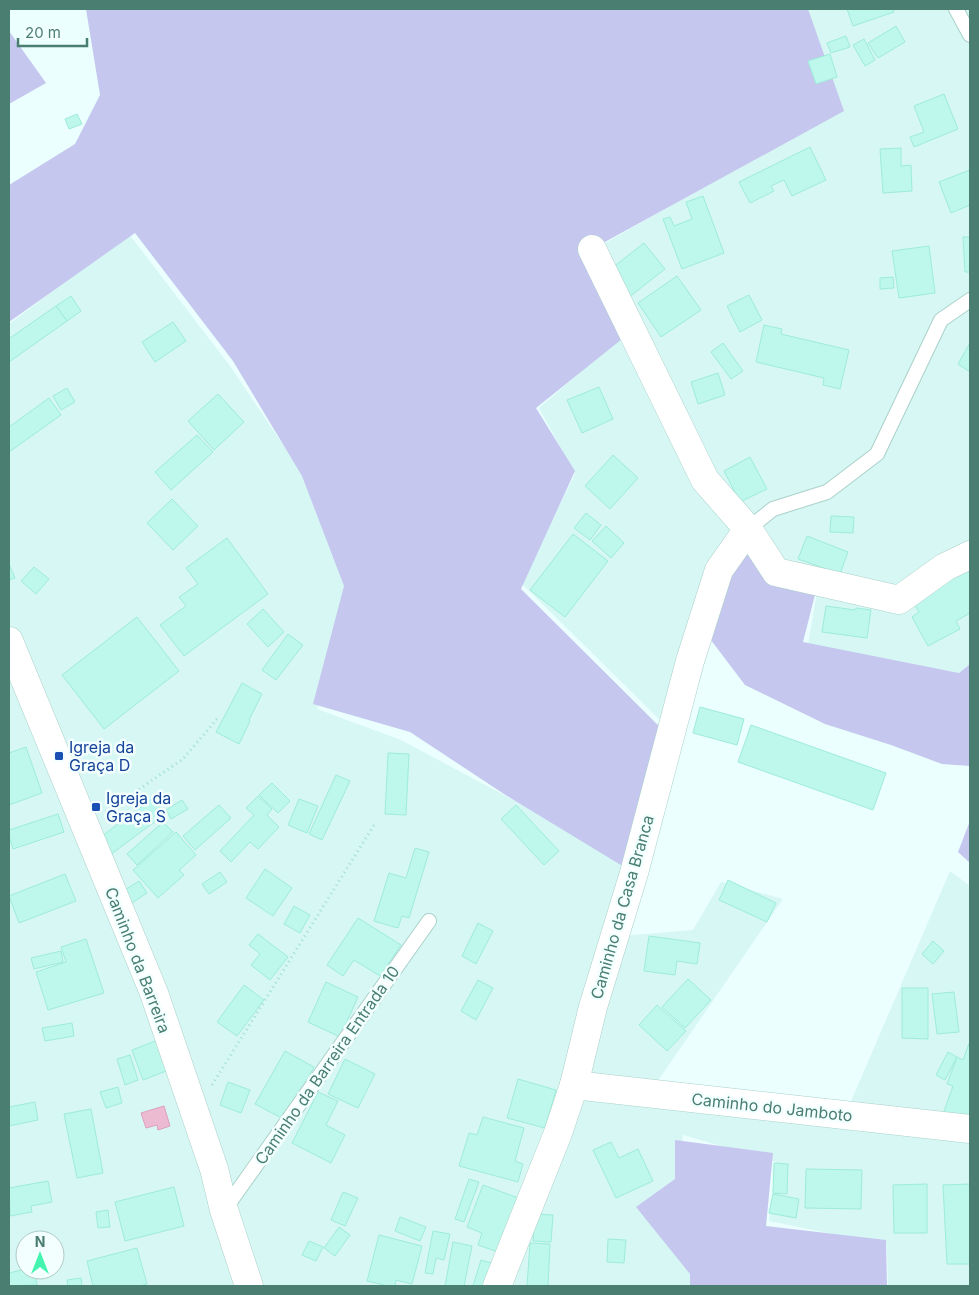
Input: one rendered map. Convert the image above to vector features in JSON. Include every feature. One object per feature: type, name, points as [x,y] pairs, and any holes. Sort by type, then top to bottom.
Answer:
[{"type":"street","points":[[592,249],[705,480],[748,529],[776,572],[899,600],[945,567],[970,555]]},
{"type":"street","name":"Caminho da Casa Branca","points":[[496,1286],[558,1133],[574,1085],[593,1007],[634,873],[690,661],[719,570],[748,529]]},
{"type":"street","name":"Caminho da Barreira","points":[[9,641],[154,994],[214,1169],[224,1210],[249,1286]]},
{"type":"street","name":"Caminho do Jamboto","points":[[574,1085],[970,1129]]},
{"type":"lane","points":[[956,9],[970,35]]},
{"type":"lane","points":[[748,529],[774,509],[827,492],[877,454],[941,320],[970,300]]},
{"type":"lane","name":"Caminho da Barreira Entrada 10","points":[[224,1210],[429,921]]},
{"type":"path","points":[[84,826],[183,759],[217,719]]},
{"type":"path","points":[[195,1114],[374,825]]},
{"type":"shaded area","points":[[86,9],[808,9],[844,111],[592,249],[632,331],[536,408],[575,471],[521,589],[670,737],[634,873],[504,794],[410,732],[313,704],[344,586],[302,476],[233,361],[135,233],[9,322],[9,185],[75,144],[100,95]]},
{"type":"shaded area","points":[[808,9],[970,9],[970,664],[959,673],[808,645],[818,586],[768,566],[751,533],[667,727],[521,583],[575,474],[539,408],[627,332],[591,251],[838,111]]},
{"type":"shaded area","points":[[9,31],[46,83],[9,104]]},
{"type":"shaded area","points":[[129,234],[230,366],[300,470],[345,587],[317,709],[401,740],[633,864],[609,937],[693,930],[721,882],[783,899],[655,1085],[846,1113],[950,871],[970,886],[970,1286],[888,1286],[887,1245],[769,1221],[776,1162],[683,1135],[679,1176],[641,1204],[693,1276],[692,1286],[9,1286],[9,324]]},
{"type":"shaded area","points":[[748,529],[776,572],[818,583],[803,642],[959,673],[970,664],[970,766],[942,764],[825,724],[745,685],[701,627]]},
{"type":"shaded area","points":[[970,821],[970,863],[958,852]]},
{"type":"shaded area","points":[[164,1106],[170,1126],[158,1130],[157,1125],[146,1128],[141,1113]]},
{"type":"shaded area","points":[[675,1140],[773,1153],[766,1226],[886,1240],[887,1286],[690,1286],[690,1274],[636,1207],[675,1179]]},
{"type":"building","points":[[847,9],[893,9],[894,12],[853,26]]},
{"type":"building","points":[[896,26],[905,42],[878,58],[868,43]]},
{"type":"building","points":[[846,36],[850,47],[831,53],[827,43]]},
{"type":"building","points":[[864,39],[875,60],[865,66],[853,45]]},
{"type":"building","points":[[830,54],[837,77],[816,84],[808,61]]},
{"type":"building","points":[[944,94],[958,129],[914,147],[910,137],[924,132],[914,106]]},
{"type":"building","points":[[77,114],[82,124],[69,129],[65,119]]},
{"type":"building","points":[[810,147],[826,180],[792,196],[784,180],[771,186],[774,191],[750,203],[739,182]]},
{"type":"building","points":[[901,148],[901,166],[911,165],[912,191],[883,193],[880,149]]},
{"type":"building","points":[[970,170],[970,205],[951,213],[939,182]]},
{"type":"building","points":[[703,196],[724,253],[682,269],[663,219],[670,217],[674,226],[692,219],[686,202]]},
{"type":"building","points":[[963,237],[970,237],[970,272],[965,272]]},
{"type":"building","points":[[644,243],[665,269],[628,298],[607,272]]},
{"type":"building","points":[[929,246],[935,293],[899,298],[892,251]]},
{"type":"building","points":[[677,276],[701,310],[661,337],[638,303]]},
{"type":"building","points":[[893,277],[894,288],[880,289],[880,278]]},
{"type":"building","points":[[749,295],[762,320],[740,332],[727,306]]},
{"type":"building","points":[[71,296],[81,311],[67,321],[56,306]]},
{"type":"building","points":[[56,306],[67,321],[9,362],[9,336],[10,338]]},
{"type":"building","points":[[173,322],[186,341],[155,362],[142,342]]},
{"type":"building","points":[[764,325],[782,329],[781,334],[849,350],[840,389],[823,385],[824,378],[756,362]]},
{"type":"building","points":[[723,343],[743,371],[731,379],[711,352]]},
{"type":"building","points":[[970,343],[970,372],[958,364]]},
{"type":"building","points":[[718,373],[725,395],[698,404],[691,382]]},
{"type":"building","points":[[599,387],[613,419],[582,433],[567,400]]},
{"type":"building","points":[[67,388],[75,402],[61,410],[53,396]]},
{"type":"building","points":[[218,394],[244,422],[214,450],[188,421]]},
{"type":"building","points":[[49,398],[61,415],[9,452],[9,427]]},
{"type":"building","points":[[197,435],[213,452],[171,490],[155,472]]},
{"type":"building","points":[[613,455],[638,478],[610,509],[585,486]]},
{"type":"building","points":[[750,457],[767,489],[740,502],[724,471]]},
{"type":"building","points":[[172,499],[198,526],[173,550],[147,523]]},
{"type":"building","points":[[586,513],[601,525],[590,540],[574,528]]},
{"type":"building","points":[[831,516],[854,517],[853,533],[830,532]]},
{"type":"building","points":[[606,526],[624,543],[611,558],[592,541]]},
{"type":"building","points":[[573,534],[608,561],[565,617],[530,590]]},
{"type":"building","points":[[807,536],[848,552],[840,574],[798,559]]},
{"type":"building","points":[[227,538],[268,594],[184,656],[160,625],[186,606],[179,597],[198,584],[186,568]]},
{"type":"building","points":[[9,564],[15,578],[9,580]]},
{"type":"building","points":[[34,567],[49,579],[36,594],[21,581]]},
{"type":"building","points":[[968,569],[970,574],[970,613],[956,621],[960,629],[928,646],[912,617],[919,612],[912,600]]},
{"type":"building","points":[[826,606],[871,610],[867,638],[822,632]]},
{"type":"building","points":[[263,609],[284,632],[268,647],[247,624]]},
{"type":"building","points":[[137,617],[179,671],[104,729],[62,675]]},
{"type":"building","points":[[288,634],[303,645],[276,680],[262,670]]},
{"type":"building","points":[[242,683],[262,694],[239,744],[216,732]]},
{"type":"building","points":[[700,707],[744,719],[737,745],[693,733]]},
{"type":"building","points":[[751,725],[886,773],[873,810],[738,762]]},
{"type":"building","points":[[26,747],[42,793],[9,805],[9,753]]},
{"type":"building","points":[[388,753],[409,754],[406,815],[385,814]]},
{"type":"building","points":[[336,775],[350,781],[322,840],[309,834]]},
{"type":"building","points":[[272,783],[290,801],[278,813],[259,795]]},
{"type":"building","points":[[258,796],[272,809],[267,815],[279,827],[258,849],[250,842],[231,862],[220,851],[254,815],[246,808]]},
{"type":"building","points":[[153,798],[165,814],[110,855],[98,839]]},
{"type":"building","points":[[299,799],[318,806],[307,833],[288,825]]},
{"type":"building","points":[[182,800],[188,809],[171,819],[166,810]]},
{"type":"building","points":[[219,805],[231,818],[195,850],[183,836]]},
{"type":"building","points":[[516,805],[559,851],[544,865],[501,819]]},
{"type":"building","points":[[58,814],[64,832],[13,849],[9,830]]},
{"type":"building","points":[[163,822],[173,832],[137,865],[127,854]]},
{"type":"building","points":[[176,832],[196,855],[179,870],[184,875],[158,898],[133,870]]},
{"type":"building","points":[[415,848],[429,852],[409,918],[402,916],[398,928],[374,921],[389,873],[406,878]]},
{"type":"building","points":[[265,869],[292,888],[273,916],[246,898]]},
{"type":"building","points":[[220,872],[227,882],[209,894],[202,884]]},
{"type":"building","points":[[65,874],[76,901],[19,923],[9,896]]},
{"type":"building","points":[[728,880],[776,903],[767,922],[719,900]]},
{"type":"building","points":[[139,881],[147,893],[126,907],[118,894]]},
{"type":"building","points":[[294,906],[310,915],[300,933],[284,924]]},
{"type":"building","points":[[358,918],[401,945],[380,976],[354,960],[343,976],[327,965]]},
{"type":"building","points":[[478,923],[493,931],[476,964],[462,956]]},
{"type":"building","points":[[258,934],[288,957],[270,980],[251,965],[260,954],[249,945]]},
{"type":"building","points":[[649,936],[700,943],[697,964],[677,961],[675,975],[644,971]]},
{"type":"building","points":[[86,939],[104,993],[48,1010],[36,972],[66,962],[61,947]]},
{"type":"building","points":[[933,941],[944,951],[933,964],[922,954]]},
{"type":"building","points":[[61,951],[63,962],[34,969],[31,958]]},
{"type":"building","points":[[688,979],[711,1000],[685,1028],[662,1007]]},
{"type":"building","points":[[478,980],[493,988],[476,1020],[461,1011]]},
{"type":"building","points":[[326,982],[358,997],[340,1037],[308,1022]]},
{"type":"building","points":[[244,985],[264,1000],[237,1036],[217,1022]]},
{"type":"building","points":[[902,988],[928,988],[928,1039],[902,1038]]},
{"type":"building","points":[[954,992],[959,1032],[937,1034],[932,994]]},
{"type":"building","points":[[657,1005],[686,1031],[667,1051],[639,1025]]},
{"type":"building","points":[[72,1023],[74,1036],[45,1041],[42,1028]]},
{"type":"building","points":[[163,1038],[174,1068],[143,1080],[132,1050]]},
{"type":"building","points":[[970,1041],[970,1119],[943,1114],[953,1086],[947,1084],[957,1057],[963,1060]]},
{"type":"building","points":[[285,1051],[314,1067],[285,1120],[255,1104]]},
{"type":"building","points":[[948,1052],[957,1057],[945,1080],[936,1075]]},
{"type":"building","points":[[130,1055],[138,1080],[125,1085],[117,1059]]},
{"type":"building","points":[[345,1059],[375,1074],[358,1108],[328,1094]]},
{"type":"building","points":[[518,1079],[556,1090],[545,1128],[507,1118]]},
{"type":"building","points":[[228,1082],[250,1090],[241,1113],[220,1105]]},
{"type":"building","points":[[118,1087],[122,1103],[106,1108],[100,1092]]},
{"type":"building","points":[[318,1092],[338,1101],[326,1125],[345,1135],[331,1163],[292,1143]]},
{"type":"building","points":[[35,1102],[38,1120],[9,1126],[9,1107]]},
{"type":"building","points":[[91,1109],[103,1173],[77,1178],[64,1114]]},
{"type":"building","points":[[483,1117],[524,1128],[515,1161],[523,1164],[518,1182],[459,1166],[469,1133],[477,1135]]},
{"type":"building","points":[[611,1142],[619,1158],[638,1149],[653,1181],[616,1198],[593,1150]]},
{"type":"building","points":[[774,1163],[788,1164],[787,1194],[773,1193]]},
{"type":"building","points":[[806,1169],[862,1170],[861,1209],[805,1208]]},
{"type":"building","points":[[469,1179],[479,1182],[464,1222],[455,1219]]},
{"type":"building","points":[[48,1181],[52,1202],[31,1206],[32,1212],[10,1216],[9,1188]]},
{"type":"building","points":[[927,1184],[927,1233],[894,1233],[893,1185]]},
{"type":"building","points":[[970,1184],[970,1264],[947,1264],[943,1185]]},
{"type":"building","points":[[483,1185],[521,1199],[501,1253],[478,1245],[482,1233],[467,1227]]},
{"type":"building","points":[[174,1187],[184,1226],[125,1241],[115,1202]]},
{"type":"building","points":[[343,1192],[358,1198],[345,1226],[331,1220]]},
{"type":"building","points":[[773,1194],[799,1199],[796,1218],[769,1213]]},
{"type":"building","points":[[108,1210],[110,1227],[98,1228],[96,1212]]},
{"type":"building","points":[[534,1214],[553,1215],[551,1242],[533,1241]]},
{"type":"building","points":[[400,1217],[426,1227],[420,1241],[395,1231]]},
{"type":"building","points":[[339,1227],[350,1235],[335,1256],[324,1248]]},
{"type":"building","points":[[433,1231],[450,1234],[444,1260],[436,1258],[433,1274],[425,1273]]},
{"type":"building","points":[[379,1235],[422,1246],[412,1284],[396,1280],[395,1286],[388,1286],[367,1281]]},
{"type":"building","points":[[608,1239],[626,1240],[624,1263],[607,1262]]},
{"type":"building","points":[[309,1241],[323,1247],[316,1261],[302,1255]]},
{"type":"building","points":[[453,1242],[472,1246],[464,1286],[445,1286]]},
{"type":"building","points":[[530,1243],[550,1244],[548,1286],[527,1286]]},
{"type":"building","points":[[137,1248],[147,1284],[140,1286],[93,1286],[87,1261]]},
{"type":"building","points":[[481,1260],[495,1264],[488,1286],[473,1286]]},
{"type":"building","points":[[15,1272],[15,1280],[36,1280],[37,1285],[9,1286],[9,1273]]},
{"type":"building","points":[[81,1278],[82,1286],[68,1286],[67,1280]]},
{"type":"place","name":"Igreja da Graça D","points":[[59,756]]},
{"type":"place","name":"Igreja da Graça S","points":[[96,807]]}]
